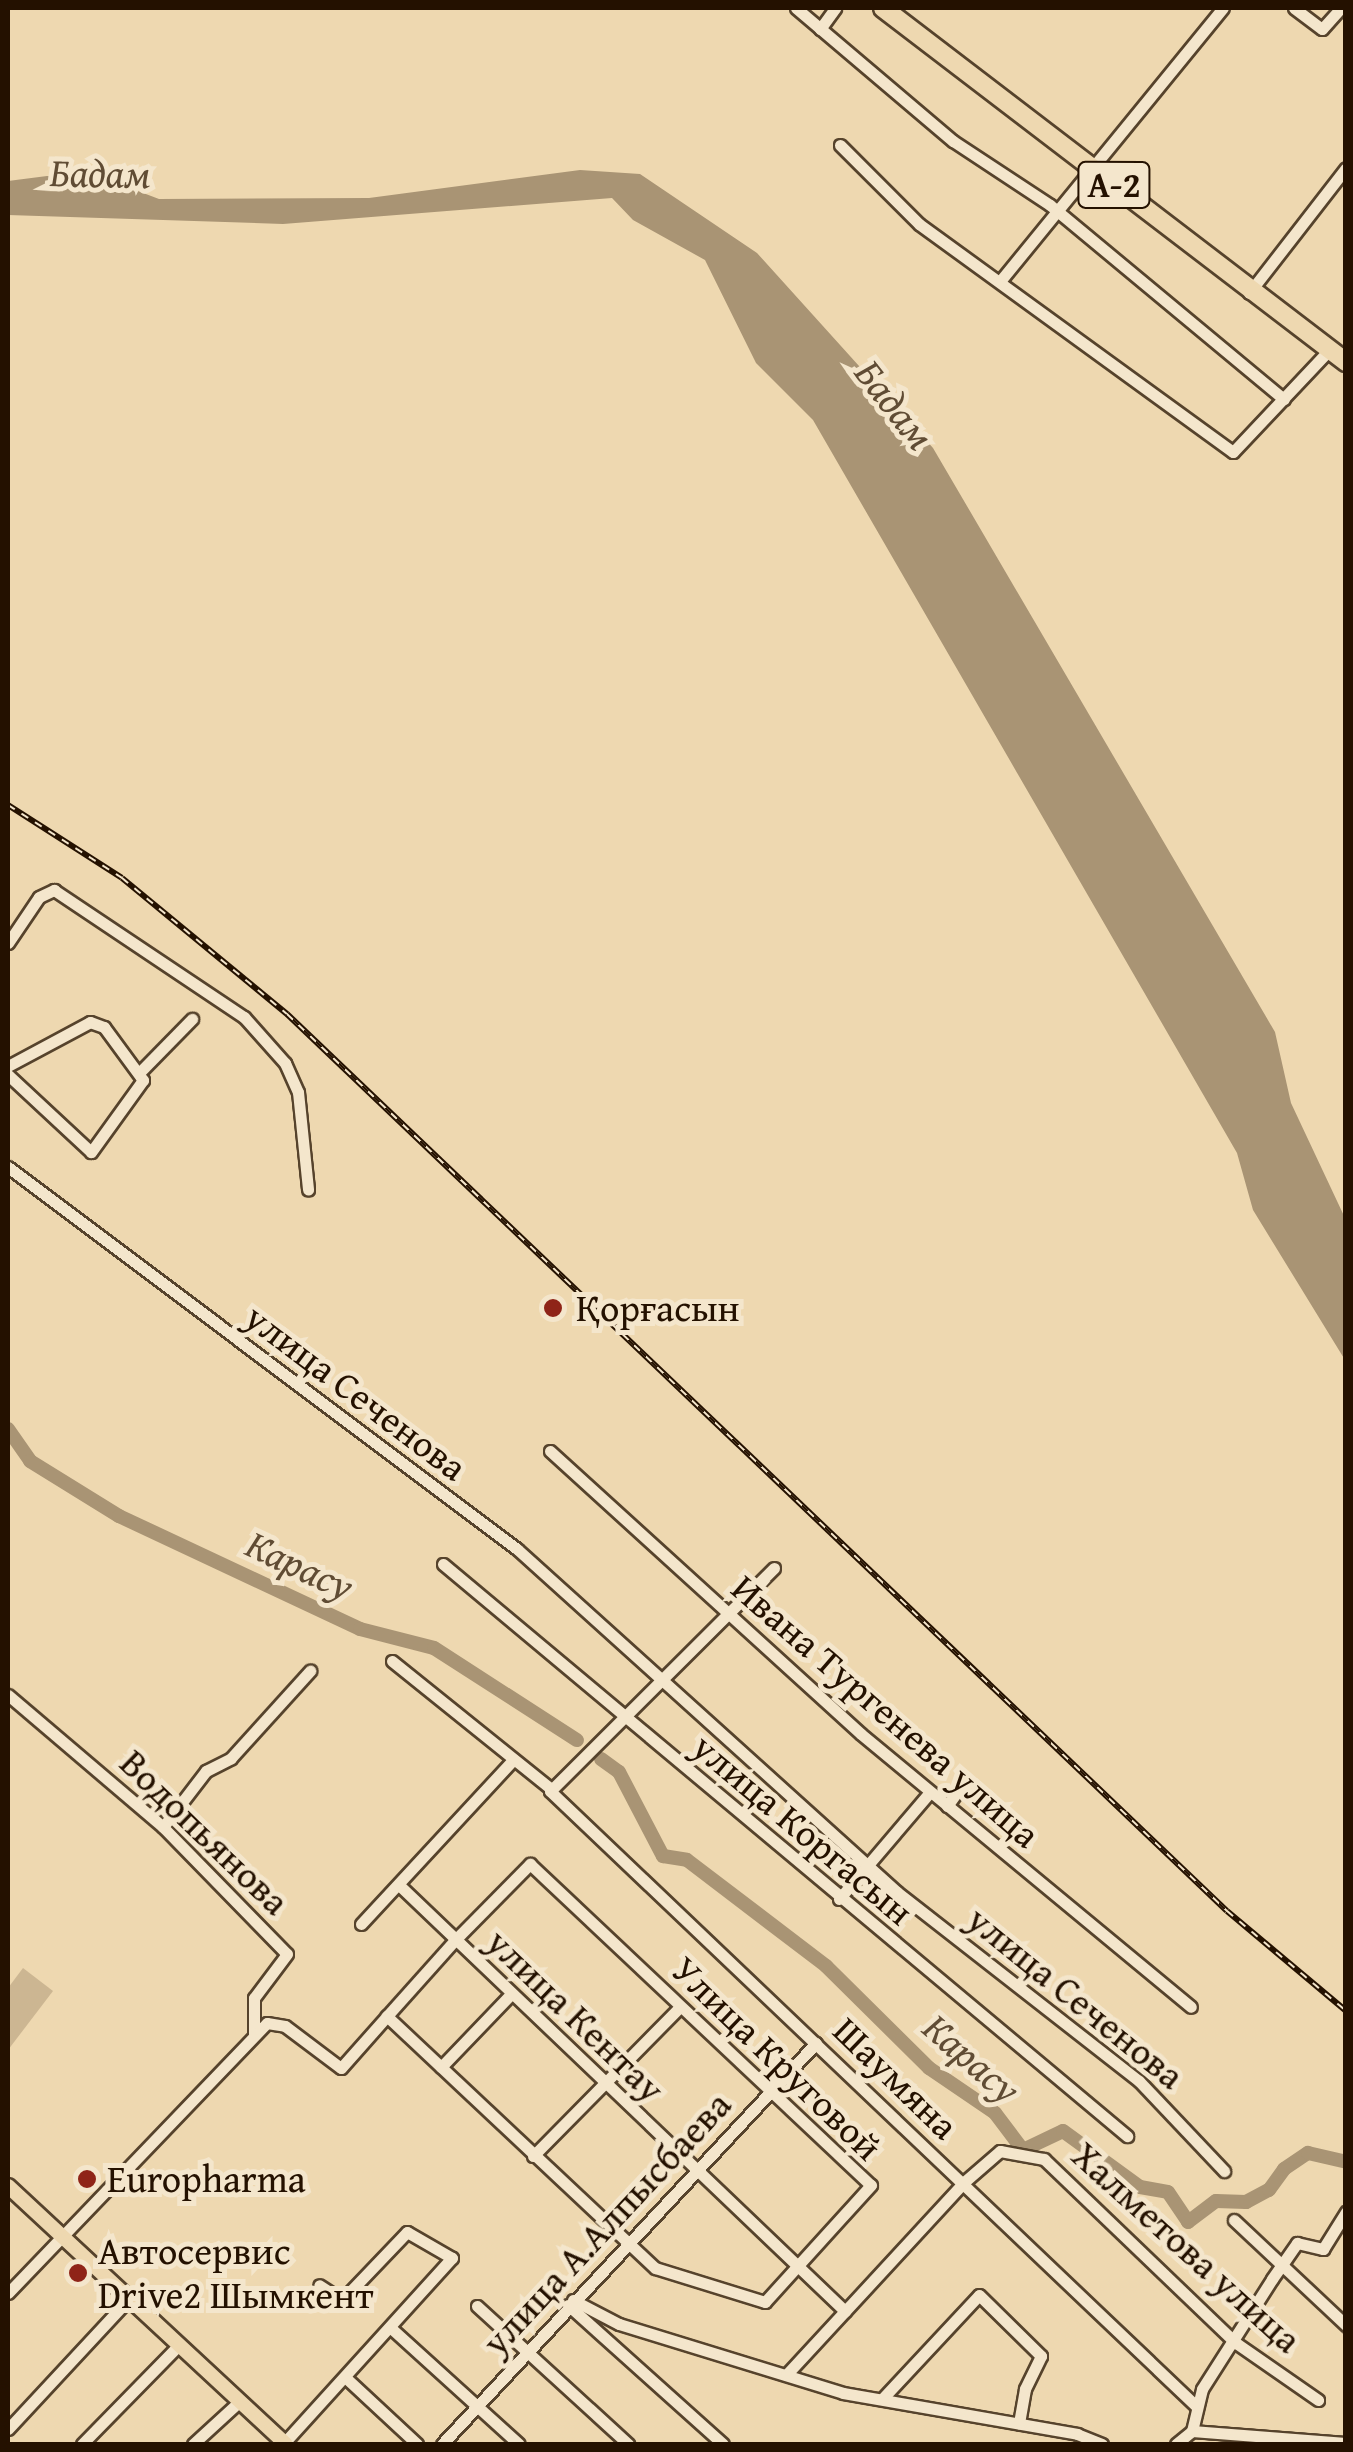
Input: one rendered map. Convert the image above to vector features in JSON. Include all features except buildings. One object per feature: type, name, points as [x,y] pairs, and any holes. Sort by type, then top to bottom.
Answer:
[{"type":"highway","name":"A-2","points":[[882,8],[1249,293],[1346,362]]},
{"type":"main road","points":[[8,2186],[285,2444]]},
{"type":"street","points":[[796,8],[953,141],[1055,209],[1284,398]]},
{"type":"street","points":[[820,29],[836,8]]},
{"type":"street","points":[[1001,280],[1055,209],[1095,170],[1223,8]]},
{"type":"street","points":[[1294,8],[1322,30],[1341,8]]},
{"type":"street","points":[[840,145],[918,224],[1001,280],[1232,452],[1329,350]]},
{"type":"street","points":[[1249,293],[1346,168]]},
{"type":"street","points":[[8,943],[39,897],[54,890],[72,898],[244,1017],[286,1064],[298,1092],[308,1189]]},
{"type":"street","points":[[8,1075],[91,1152],[140,1091],[141,1070],[192,1019]]},
{"type":"street","points":[[8,1066],[90,1022],[104,1028],[141,1070]]},
{"type":"street","name":"улица Сеченова","points":[[8,1167],[517,1549],[870,1868],[1139,2081],[1224,2172]]},
{"type":"street","name":"Ивана Тургенева улица","points":[[550,1451],[726,1613],[930,1792],[1191,2007]]},
{"type":"street","name":"улица Коргасын","points":[[444,1564],[839,1899],[1127,2136]]},
{"type":"street","points":[[552,1791],[622,1714],[774,1568]]},
{"type":"street","name":"Шаумяна","points":[[392,1662],[552,1791],[1196,2406]]},
{"type":"street","points":[[163,1827],[206,1771],[230,1758],[310,1671]]},
{"type":"street","name":"Водопьянова","points":[[8,1695],[163,1827],[287,1954],[254,1998],[254,2036]]},
{"type":"street","points":[[361,1924],[513,1760]]},
{"type":"street","points":[[947,1806],[961,1788]]},
{"type":"street","points":[[839,1899],[870,1868],[930,1792]]},
{"type":"street","name":"Улица Круговой","points":[[387,2016],[624,2245],[656,2268],[765,2302],[870,2185],[530,1864],[455,1940]]},
{"type":"street","name":"улица Кентау","points":[[399,1885],[844,2312]]},
{"type":"street","points":[[8,2293],[267,2023],[285,2026],[341,2068],[455,1940]]},
{"type":"street","points":[[440,2068],[511,1994]]},
{"type":"street","points":[[532,2156],[680,2006]]},
{"type":"street","name":"улица А.Алпысбаева","points":[[442,2444],[816,2043]]},
{"type":"street","name":"Халметова улица","points":[[786,2375],[963,2183],[1000,2152],[1044,2159],[1236,2343],[1318,2400]]},
{"type":"street","points":[[1176,2444],[1192,2431],[1196,2406],[1280,2266],[1298,2243],[1322,2249],[1346,2212]]},
{"type":"street","points":[[1234,2220],[1346,2325]]},
{"type":"street","points":[[285,2444],[452,2258],[407,2232],[342,2300],[319,2285]]},
{"type":"street","points":[[882,2400],[978,2295],[1041,2356],[1025,2388],[1019,2424]]},
{"type":"street","points":[[8,2429],[129,2299]]},
{"type":"street","points":[[571,2303],[620,2324],[786,2375],[882,2400],[1019,2424],[1102,2444]]},
{"type":"street","points":[[571,2303],[723,2444]]},
{"type":"street","points":[[477,2306],[628,2444]]},
{"type":"street","points":[[392,2329],[519,2444]]},
{"type":"street","points":[[82,2444],[179,2345]]},
{"type":"street","points":[[346,2378],[417,2444]]},
{"type":"street","points":[[196,2443],[240,2402]]},
{"type":"street","points":[[1192,2431],[1346,2443]]},
{"type":"shaded area","points":[[580,170],[640,174],[757,253],[933,448],[1275,1032],[1291,1103],[1345,1218],[1345,1360],[1253,1210],[1237,1153],[813,420],[756,363],[705,260],[633,220],[612,198],[283,224],[8,215],[8,181],[47,176],[109,180],[159,199],[369,198]]},
{"type":"shaded area","points":[[23,1968],[53,1991],[8,2050],[8,1988]]},
{"type":"waterway","name":"Карасу","points":[[8,1429],[30,1461],[119,1516],[360,1629],[434,1648],[577,1740]]},
{"type":"waterway","name":"Карасу","points":[[601,1759],[619,1772],[663,1856],[687,1860],[826,1966],[929,2068],[995,2113],[1023,2150],[1063,2131],[1140,2187],[1168,2192],[1188,2222],[1216,2201],[1246,2202],[1269,2190],[1284,2169],[1308,2153],[1346,2162]]},
{"type":"railway","points":[[8,805],[122,878],[287,1014],[1227,1911],[1346,2011]]},
{"type":"place","name":"Қорғасын","points":[[553,1308]]},
{"type":"place","name":"Europharma","points":[[87,2179]]},
{"type":"place","name":"Автосервис Drive2 Шымкент","points":[[78,2273]]},
{"type":"water label","name":"Бадам","points":[[100,173]]},
{"type":"water label","name":"Бадам","points":[[895,404]]}]
